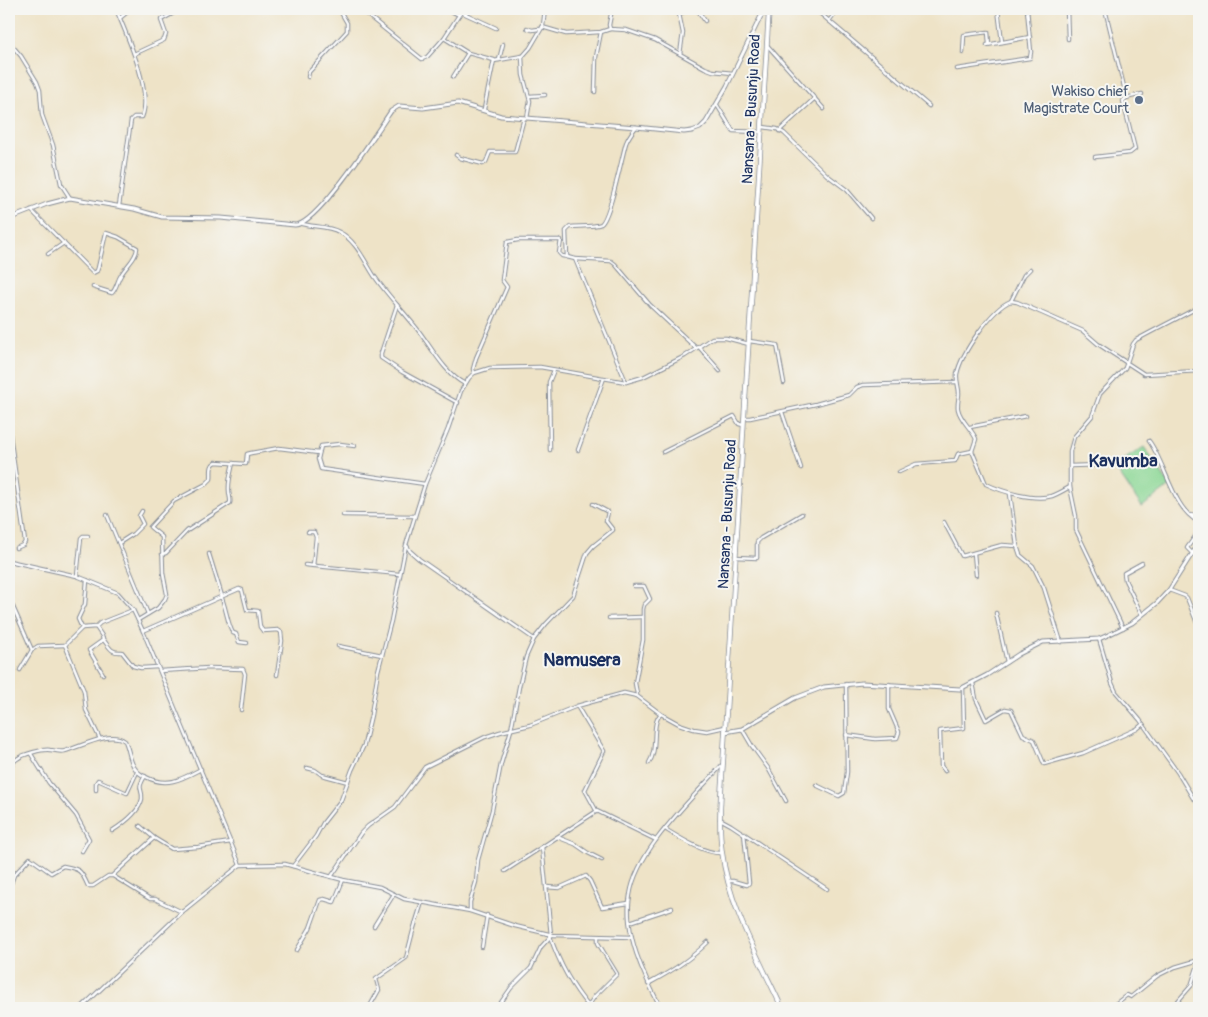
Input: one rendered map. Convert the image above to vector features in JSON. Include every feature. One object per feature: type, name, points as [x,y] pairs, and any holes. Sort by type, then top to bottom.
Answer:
[{"type":"main road","name":"Nansana - Busunju Road","points":[[769,10],[720,819],[722,853],[728,881],[745,927],[782,1008]]},
{"type":"street","points":[[116,9],[134,54],[142,81],[144,109],[142,116],[134,116],[131,120],[119,206]]},
{"type":"street","points":[[120,18],[131,9]]},
{"type":"street","points":[[134,54],[164,40],[166,34],[161,20],[181,9]]},
{"type":"street","points":[[308,76],[309,72],[347,30],[347,24],[339,9]]},
{"type":"street","points":[[447,9],[496,28]]},
{"type":"street","points":[[366,14],[422,60],[444,38],[463,9]]},
{"type":"street","points":[[444,38],[468,53],[494,61],[522,56],[530,48],[541,28],[545,9]]},
{"type":"street","points":[[610,29],[608,25],[612,9]]},
{"type":"street","points":[[680,54],[683,33],[679,14],[691,9]]},
{"type":"street","points":[[697,9],[704,21]]},
{"type":"street","points":[[815,9],[929,106]]},
{"type":"street","points":[[829,21],[838,9]]},
{"type":"street","points":[[998,9],[1002,42]]},
{"type":"street","points":[[958,69],[1030,58],[1027,9]]},
{"type":"street","points":[[1067,9],[1068,39]]},
{"type":"street","points":[[1095,157],[1130,153],[1135,149],[1123,101],[1126,98],[1105,9]]},
{"type":"street","points":[[302,224],[309,219],[336,189],[396,106],[431,108],[458,103],[501,116],[692,132],[706,122],[717,105],[762,16],[769,10]]},
{"type":"street","points":[[527,28],[532,30],[541,28],[566,34],[601,32],[610,29],[626,30],[645,36],[705,68],[713,71],[734,73]]},
{"type":"street","points":[[595,92],[596,57],[601,32]]},
{"type":"street","points":[[963,53],[964,35],[988,32],[988,45],[1030,36]]},
{"type":"street","points":[[9,42],[21,56],[37,82],[40,90],[42,115],[53,145],[62,184],[70,198]]},
{"type":"street","points":[[499,60],[502,44]]},
{"type":"street","points":[[766,44],[824,109]]},
{"type":"street","points":[[453,77],[468,53]]},
{"type":"street","points":[[456,155],[460,158],[483,164],[486,162],[490,152],[514,153],[516,151],[526,118],[529,96],[523,75],[522,56]]},
{"type":"street","points":[[484,110],[494,61]]},
{"type":"street","points":[[1126,98],[1142,94]]},
{"type":"street","points":[[529,96],[545,95]]},
{"type":"street","points":[[779,131],[814,98]]},
{"type":"street","points":[[717,105],[733,131],[761,132]]},
{"type":"street","points":[[761,126],[779,131],[827,175],[847,190],[871,218]]},
{"type":"street","points":[[568,258],[566,229],[603,222],[608,212],[624,158],[626,144],[636,127]]},
{"type":"street","points":[[9,220],[31,210],[70,198],[119,206],[172,218],[221,218],[295,225],[302,224],[341,232],[354,246],[374,276],[419,331],[432,353],[438,356],[456,380],[465,384]]},
{"type":"street","points":[[31,210],[93,273],[98,268],[106,233],[118,237],[137,248],[136,253],[120,276],[112,293],[93,287]]},
{"type":"street","points":[[474,373],[473,369],[476,358],[507,287],[502,280],[507,242],[518,240],[562,240],[559,253],[562,256],[575,259],[611,261],[650,304],[720,371]]},
{"type":"street","points":[[48,254],[64,243]]},
{"type":"street","points":[[575,259],[626,382]]},
{"type":"street","points":[[1030,269],[1024,275],[1011,301],[999,309],[973,340],[958,369],[958,410],[976,438],[972,451],[986,484],[1010,494],[1050,496],[1070,487]]},
{"type":"street","points":[[1011,301],[1076,328],[1144,374],[1199,371]]},
{"type":"street","points":[[397,305],[381,358],[458,403]]},
{"type":"street","points":[[1123,628],[1076,530],[1076,516],[1070,487],[1070,451],[1074,437],[1092,416],[1100,394],[1125,368],[1130,349],[1136,340],[1199,307]]},
{"type":"street","points":[[294,866],[341,800],[364,745],[406,545],[425,484],[465,384],[474,373],[490,368],[511,366],[540,367],[626,382],[643,377],[685,356],[707,340],[717,337],[776,345],[784,382]]},
{"type":"street","points":[[550,450],[549,382],[554,370]]},
{"type":"street","points":[[578,450],[604,378]]},
{"type":"street","points":[[743,418],[782,412],[849,395],[857,387],[863,385],[957,382]]},
{"type":"street","points":[[782,412],[801,468]]},
{"type":"street","points":[[662,452],[734,416],[739,424],[743,425]]},
{"type":"street","points":[[970,428],[1026,416]]},
{"type":"street","points":[[9,428],[25,542],[24,545],[16,548]]},
{"type":"street","points":[[1149,441],[1164,465],[1173,490],[1187,513],[1199,522]]},
{"type":"street","points":[[355,446],[328,444],[321,446],[319,453],[320,469],[425,484]]},
{"type":"street","points":[[150,527],[174,501],[206,484],[211,479],[211,467],[216,462],[246,464],[247,454],[279,448],[319,453]]},
{"type":"street","points":[[899,472],[923,463],[955,461],[958,454],[972,451]]},
{"type":"street","points":[[162,554],[187,531],[230,504],[230,474],[233,463]]},
{"type":"street","points":[[1070,466],[1100,465]]},
{"type":"street","points":[[1010,494],[1016,546],[1020,554],[1033,566],[1044,588],[1061,642]]},
{"type":"street","points":[[470,910],[470,902],[476,882],[478,860],[492,810],[526,657],[534,639],[573,596],[587,553],[613,530],[606,520],[608,512],[593,504]]},
{"type":"street","points":[[138,620],[163,603],[167,594],[162,573],[162,537],[143,524],[139,516],[142,511]]},
{"type":"street","points":[[1187,513],[1199,518]]},
{"type":"street","points":[[735,557],[757,558],[757,542],[761,538],[802,514]]},
{"type":"street","points":[[107,515],[148,614]]},
{"type":"street","points":[[343,515],[415,516]]},
{"type":"street","points":[[944,522],[960,555],[963,556],[1002,545],[1016,546]]},
{"type":"street","points":[[118,543],[133,534],[143,524]]},
{"type":"street","points":[[1193,554],[1187,548],[1199,531]]},
{"type":"street","points":[[308,532],[314,532],[316,537],[314,566]]},
{"type":"street","points":[[77,576],[81,538],[88,536]]},
{"type":"street","points":[[331,877],[361,833],[395,807],[425,767],[485,737],[540,722],[578,706],[624,693],[637,696],[661,714],[679,724],[707,731],[742,729],[800,695],[846,684],[862,683],[963,688],[1019,654],[1043,642],[1099,639],[1123,628],[1142,615],[1169,590],[1199,543]]},
{"type":"street","points":[[406,545],[419,559],[534,639]]},
{"type":"street","points":[[974,553],[976,575]]},
{"type":"street","points":[[209,554],[231,630],[233,634],[236,634],[239,642],[247,642]]},
{"type":"street","points":[[9,561],[77,576],[118,593],[133,610],[240,865]]},
{"type":"street","points":[[1142,563],[1124,573],[1142,615]]},
{"type":"street","points":[[305,566],[399,574]]},
{"type":"street","points":[[82,628],[78,619],[85,604],[87,580]]},
{"type":"street","points":[[634,586],[643,585],[647,588],[650,599],[644,605],[643,640],[635,683],[637,696]]},
{"type":"street","points":[[143,631],[237,589],[242,590],[247,610],[258,611],[260,627],[263,631],[278,630],[281,632],[282,641],[277,676]]},
{"type":"street","points":[[1169,590],[1187,598],[1199,628]]},
{"type":"street","points":[[9,598],[32,650]]},
{"type":"street","points":[[20,670],[32,650],[38,646],[65,645],[82,628],[96,627],[133,610]]},
{"type":"street","points":[[996,613],[1007,662]]},
{"type":"street","points":[[609,618],[643,617]]},
{"type":"street","points":[[96,627],[114,652],[122,652],[133,666],[141,668],[158,667]]},
{"type":"street","points":[[103,638],[89,650],[103,674]]},
{"type":"street","points":[[1099,639],[1116,692],[1143,724],[1194,798],[1199,802]]},
{"type":"street","points":[[65,645],[84,691],[86,710],[100,739]]},
{"type":"street","points":[[338,646],[382,655]]},
{"type":"street","points":[[160,671],[209,668],[243,670],[245,674],[241,710]]},
{"type":"street","points":[[973,683],[976,699],[986,720],[1005,709],[1011,710],[1023,735],[1034,740],[1044,764],[1083,753],[1137,729],[1143,724]]},
{"type":"street","points":[[816,785],[839,796],[844,795],[847,773],[846,684]]},
{"type":"street","points":[[846,735],[875,739],[896,738],[899,732],[889,709],[889,684]]},
{"type":"street","points":[[945,771],[940,766],[940,731],[964,728],[963,688]]},
{"type":"street","points":[[578,706],[604,750],[585,790],[596,812]]},
{"type":"street","points":[[649,763],[656,744],[655,727],[657,718],[661,714]]},
{"type":"street","points":[[742,729],[768,768],[786,801]]},
{"type":"street","points":[[9,767],[18,758],[31,754],[46,750],[63,752],[100,739],[113,738],[122,739],[126,744],[133,766],[138,772],[157,781],[169,783],[201,769]]},
{"type":"street","points":[[31,754],[48,783],[76,815],[89,839],[82,852]]},
{"type":"street","points":[[661,1008],[640,965],[632,936],[629,904],[630,892],[637,870],[656,840],[723,764]]},
{"type":"street","points":[[307,768],[315,770],[322,775],[348,782]]},
{"type":"street","points":[[96,790],[98,780],[127,793],[138,772]]},
{"type":"street","points":[[112,831],[126,822],[136,811],[142,800],[139,786],[145,776]]},
{"type":"street","points":[[505,872],[596,812],[656,840]]},
{"type":"street","points":[[720,819],[744,833],[826,889]]},
{"type":"street","points":[[140,826],[154,838],[172,849],[198,848],[231,842]]},
{"type":"street","points":[[665,829],[687,841],[716,853],[722,853]]},
{"type":"street","points":[[728,881],[746,885],[749,883],[744,833]]},
{"type":"street","points":[[557,836],[602,860]]},
{"type":"street","points":[[9,889],[14,875],[30,858],[52,873],[62,866],[76,868],[82,874],[88,886],[93,886],[108,876],[113,876],[154,838]]},
{"type":"street","points":[[542,847],[551,935],[557,958],[569,980],[589,1007],[595,996],[617,974],[598,943],[598,937]]},
{"type":"street","points":[[81,1008],[182,912],[240,865],[285,864],[294,866],[343,880],[380,887],[404,898],[470,910],[515,926],[551,935],[632,936]]},
{"type":"street","points":[[113,876],[146,897],[182,912]]},
{"type":"street","points":[[546,887],[559,888],[586,876],[602,907],[629,904]]},
{"type":"street","points":[[298,950],[310,928],[320,900],[324,899],[334,902],[343,880]]},
{"type":"street","points":[[374,926],[394,894]]},
{"type":"street","points":[[370,1006],[378,990],[376,979],[406,958],[422,902]]},
{"type":"street","points":[[630,922],[672,908]]},
{"type":"street","points":[[482,947],[487,915]]},
{"type":"street","points":[[497,1008],[511,988],[531,968],[541,947],[551,935]]},
{"type":"street","points":[[648,984],[685,962],[708,942]]},
{"type":"street","points":[[1110,1008],[1127,996],[1131,997],[1157,976],[1176,967],[1199,961]]},
{"type":"street","points":[[1175,1008],[1177,1002],[1191,986],[1199,961]]},
{"type":"green space","points":[[1144,447],[1170,486],[1142,507],[1114,466]]},
{"type":"place","name":"Wakiso chief Magistrate Court","points":[[1139,100]]},
{"type":"district","name":"Kavumba","points":[[1123,461]]},
{"type":"district","name":"Namusera","points":[[582,660]]}]
